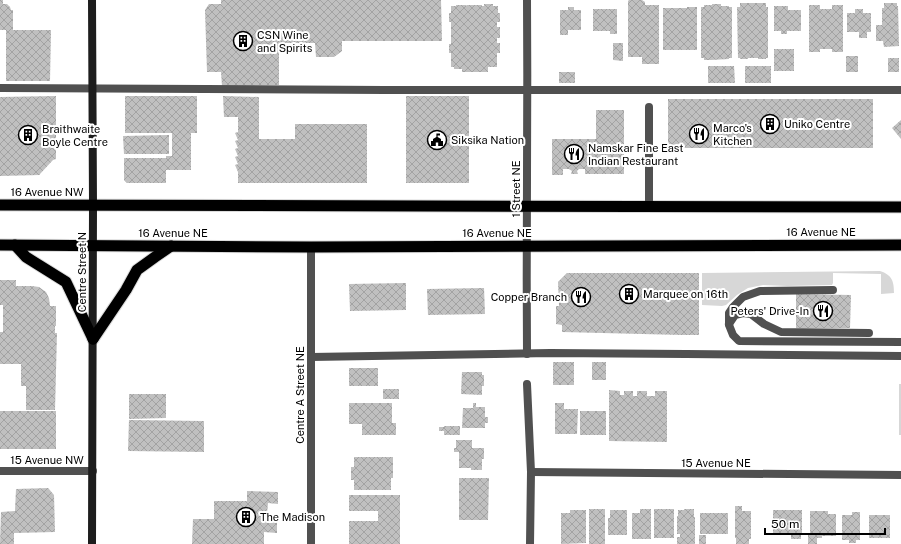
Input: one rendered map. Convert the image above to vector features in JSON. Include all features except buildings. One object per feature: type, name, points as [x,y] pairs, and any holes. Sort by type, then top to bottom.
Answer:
[{"type":"highway","name":"16 Avenue NW","points":[[0,205],[93,205]]},
{"type":"highway","points":[[93,205],[901,207]]},
{"type":"highway","points":[[0,245],[93,246]]},
{"type":"highway","points":[[15,245],[26,257],[66,282],[93,339]]},
{"type":"highway","name":"16 Avenue NE","points":[[93,246],[312,247],[901,245]]},
{"type":"highway","points":[[93,339],[126,290],[137,270],[172,246]]},
{"type":"main road","name":"Centre Street N","points":[[92,0],[92,544]]},
{"type":"street","name":"1 Street NE","points":[[527,0],[527,354]]},
{"type":"street","points":[[0,88],[901,90]]},
{"type":"street","points":[[649,107],[649,206]]},
{"type":"street","name":"Centre A Street NE","points":[[311,544],[312,247]]},
{"type":"street","points":[[833,290],[760,291],[743,297],[733,307],[729,313],[729,325],[733,334],[739,341],[901,342]]},
{"type":"street","points":[[729,325],[735,315],[743,313],[751,314],[764,324],[781,332],[869,333]]},
{"type":"street","points":[[311,358],[527,354],[901,356]]},
{"type":"street","points":[[527,384],[531,472],[530,544]]},
{"type":"street","name":"15 Avenue NW","points":[[0,470],[93,471]]},
{"type":"street","name":"15 Avenue NE","points":[[531,472],[901,475]]},
{"type":"shaded area","points":[[880,271],[887,274],[892,279],[894,293],[881,294],[881,274],[833,273],[832,285],[763,285],[748,288],[726,305],[702,305],[702,273]]},
{"type":"shaded area","points":[[899,384],[901,384],[901,435],[899,435]]},
{"type":"place","name":"CSN Wine and Spirits","points":[[243,41]]},
{"type":"place","name":"Uniko Centre","points":[[770,124]]},
{"type":"place","name":"Marco's Kitchen","points":[[699,134]]},
{"type":"place","name":"Braithwaite Boyle Centre","points":[[28,135]]},
{"type":"place","name":"Siksika Nation","points":[[437,140]]},
{"type":"place","name":"Namskar Fine East Indian Restaurant","points":[[574,154]]},
{"type":"place","name":"Marquee on 16th","points":[[629,294]]},
{"type":"place","name":"Copper Branch","points":[[581,297]]},
{"type":"place","name":"Peters' Drive-In","points":[[823,311]]},
{"type":"place","name":"The Madison","points":[[246,517]]}]
